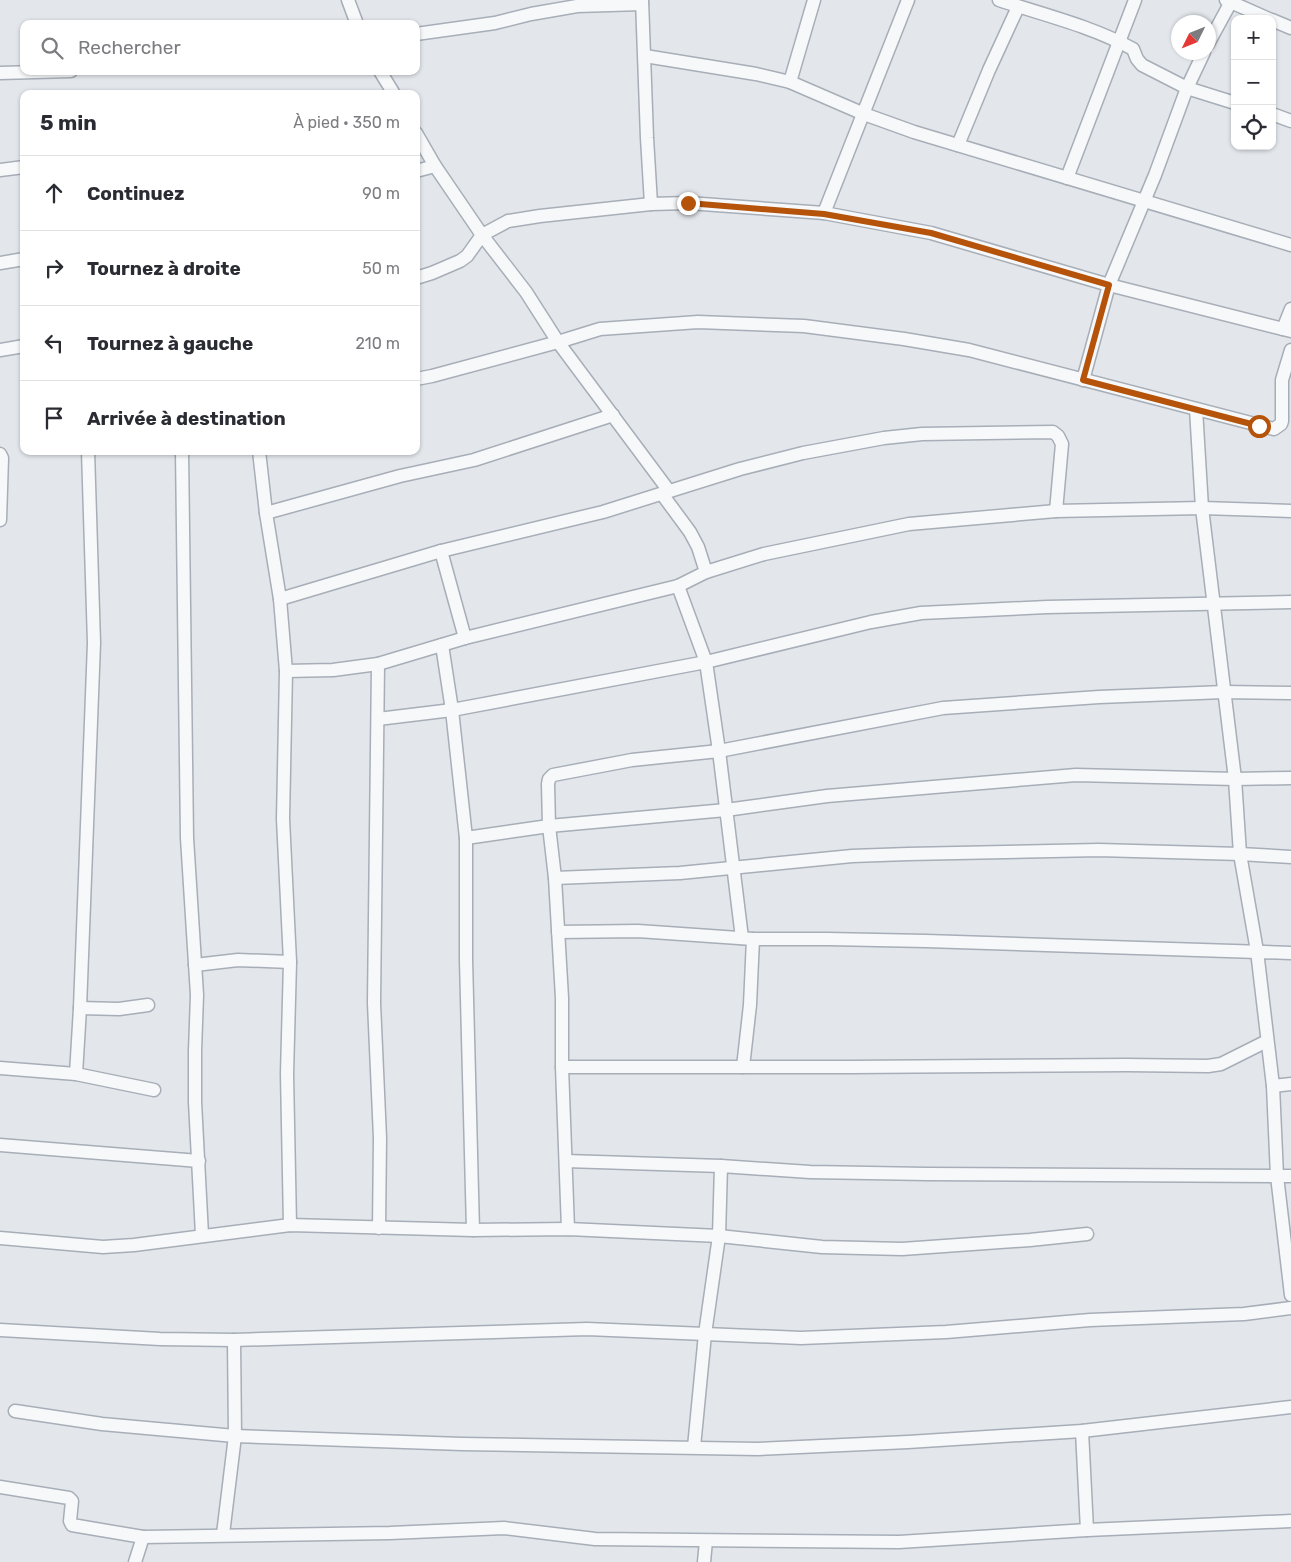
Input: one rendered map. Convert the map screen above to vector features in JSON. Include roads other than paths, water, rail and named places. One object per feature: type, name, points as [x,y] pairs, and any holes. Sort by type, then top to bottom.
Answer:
[{"type":"street","points":[[348,0],[356,20]]},
{"type":"street","points":[[790,82],[814,0]]},
{"type":"street","points":[[824,214],[908,0]]},
{"type":"street","points":[[999,0],[1119,41],[1133,49],[1137,59],[1142,64],[1187,88],[1231,102]]},
{"type":"street","points":[[1067,178],[1135,0]]},
{"type":"street","points":[[1216,28],[1230,1],[1260,15]]},
{"type":"street","points":[[420,33],[495,23],[531,14],[577,6],[642,2],[651,204]]},
{"type":"street","points":[[958,145],[1018,7]]},
{"type":"street","points":[[1276,22],[1291,28]]},
{"type":"street","points":[[645,56],[756,74],[790,82],[864,114],[914,132],[1291,245]]},
{"type":"street","points":[[1083,380],[1109,285],[1144,201],[1187,88],[1200,60]]},
{"type":"street","points":[[0,73],[20,72]]},
{"type":"street","points":[[382,75],[392,90]]},
{"type":"street","points":[[1276,115],[1291,120]]},
{"type":"street","points":[[420,140],[435,166],[482,234],[526,292],[558,342],[613,415],[666,493],[690,532],[706,572]]},
{"type":"street","points":[[420,170],[435,166]]},
{"type":"street","points":[[0,170],[20,168]]},
{"type":"street","points":[[420,277],[460,261],[467,256],[482,234],[508,221],[651,204],[688,203],[824,214],[931,233],[1109,285],[1287,330],[1291,309]]},
{"type":"street","points":[[0,263],[20,260]]},
{"type":"street","points":[[420,378],[600,329],[698,322],[804,326],[904,339],[969,350],[1274,429],[1282,421],[1282,380],[1291,350]]},
{"type":"street","points":[[0,350],[20,347]]},
{"type":"street","points":[[1196,409],[1202,508],[1234,779],[1240,854],[1257,951],[1274,1086],[1277,1176],[1291,1295]]},
{"type":"street","points":[[266,513],[400,476],[474,460],[613,415]]},
{"type":"street","points":[[280,599],[441,551],[603,512],[740,469],[794,455],[884,438],[922,434],[1053,432],[1058,436],[1062,444],[1056,511]]},
{"type":"street","points":[[0,454],[2,458],[0,520]]},
{"type":"street","points":[[76,1074],[94,643],[88,455]]},
{"type":"street","points":[[182,455],[188,838],[197,995],[195,1102],[202,1235]]},
{"type":"street","points":[[259,455],[266,513],[280,599],[286,671],[283,819],[290,962],[287,1074],[290,1225]]},
{"type":"street","points":[[286,671],[334,670],[378,664],[465,638],[678,586],[706,572],[764,554],[909,524],[1056,511],[1202,508],[1291,511]]},
{"type":"street","points":[[441,551],[465,638]]},
{"type":"street","points":[[678,586],[706,662],[734,869],[747,939],[750,1005],[743,1067]]},
{"type":"street","points":[[378,719],[452,710],[706,662],[871,622],[921,613],[1047,607],[1291,602]]},
{"type":"street","points":[[442,645],[452,710],[466,838],[466,960],[474,1230]]},
{"type":"street","points":[[378,664],[374,1003],[380,1138],[379,1228]]},
{"type":"street","points":[[568,1230],[562,1067],[562,998],[555,878],[549,826],[548,784],[549,779],[553,775],[632,760],[719,751],[943,708],[1099,697],[1224,692],[1291,693]]},
{"type":"street","points":[[466,838],[549,826],[726,810],[827,796],[1076,775],[1234,779],[1291,778]]},
{"type":"street","points":[[555,878],[680,873],[852,856],[908,854],[1099,850],[1291,857]]},
{"type":"street","points":[[558,932],[638,931],[747,939],[828,939],[1291,953]]},
{"type":"street","points":[[195,964],[238,960],[290,962]]},
{"type":"street","points":[[80,1008],[119,1009],[148,1005]]},
{"type":"street","points":[[562,1067],[1208,1066],[1221,1064],[1267,1041]]},
{"type":"street","points":[[0,1068],[76,1074],[154,1090]]},
{"type":"street","points":[[1274,1086],[1291,1084]]},
{"type":"street","points":[[0,1145],[199,1161]]},
{"type":"street","points":[[566,1161],[721,1166],[810,1172],[1291,1176]]},
{"type":"street","points":[[694,1447],[707,1313],[719,1236],[721,1166]]},
{"type":"street","points":[[0,1238],[103,1247],[134,1245],[290,1225],[474,1230],[568,1230],[719,1236],[822,1247],[902,1249],[1087,1234]]},
{"type":"street","points":[[0,1330],[160,1339],[234,1340],[587,1330],[801,1338],[946,1332],[1090,1320],[1244,1314],[1291,1308]]},
{"type":"street","points":[[686,1333],[707,1313]]},
{"type":"street","points":[[223,1534],[235,1436],[234,1340]]},
{"type":"street","points":[[15,1411],[102,1424],[235,1436],[462,1444],[758,1449],[1082,1431],[1291,1407]]},
{"type":"street","points":[[1082,1431],[1088,1530]]},
{"type":"street","points":[[0,1487],[69,1498],[72,1501],[70,1521],[72,1525],[143,1537],[223,1534],[390,1533],[504,1528],[595,1539],[898,1542],[1088,1530],[1291,1521]]},
{"type":"street","points":[[135,1562],[143,1537]]},
{"type":"street","points":[[704,1562],[706,1541]]}]
